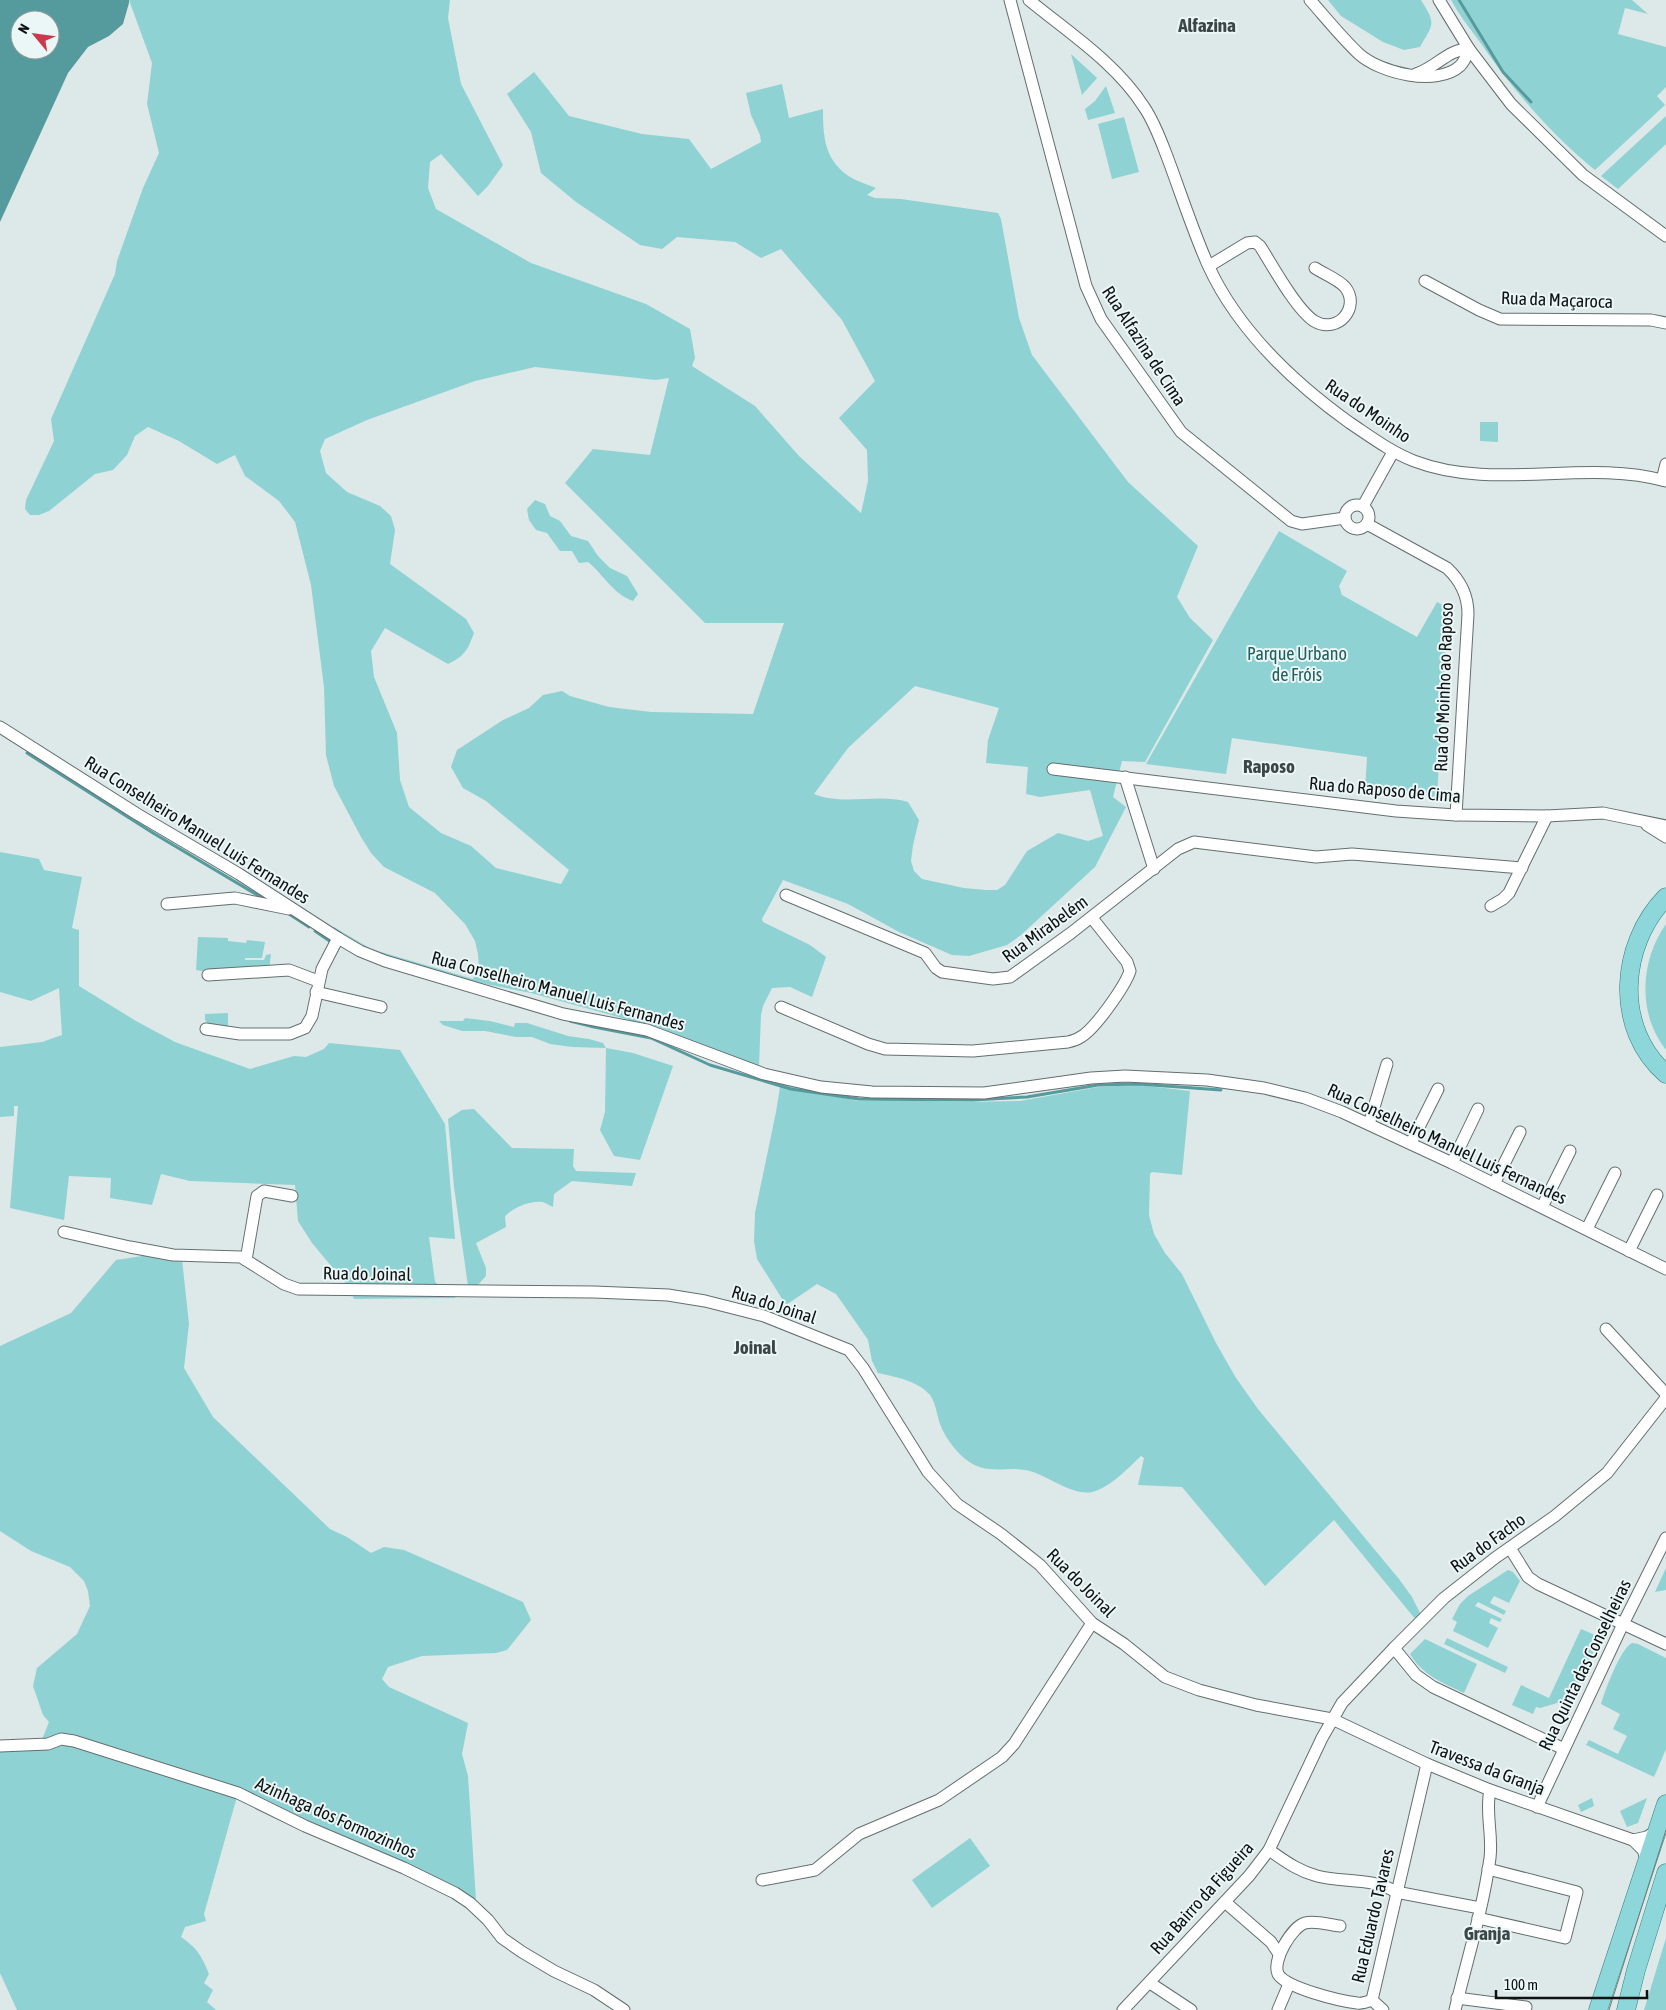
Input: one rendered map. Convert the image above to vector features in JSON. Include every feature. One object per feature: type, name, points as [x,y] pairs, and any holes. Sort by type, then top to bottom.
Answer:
[{"type":"main road","points":[[1664,896],[1643,930],[1633,953],[1629,979],[1629,1000],[1631,1021],[1641,1043],[1666,1074]]},
{"type":"main road","points":[[1598,2010],[1666,1804]]},
{"type":"main road","points":[[1626,2010],[1636,1970],[1666,1873]]},
{"type":"street","name":"Rua Alfazina de Cima","points":[[1010,0],[1086,286],[1101,319],[1181,432],[1291,521],[1302,524],[1345,518]]},
{"type":"street","name":"Rua do Moinho","points":[[1029,0],[1117,73],[1138,98],[1153,121],[1209,266],[1240,317],[1272,357],[1317,400],[1393,452],[1420,463],[1472,474],[1597,473],[1647,477],[1664,481]]},
{"type":"street","points":[[1310,0],[1364,58],[1386,70],[1427,77],[1454,70],[1460,65],[1469,49]]},
{"type":"street","points":[[1439,0],[1469,49],[1511,104],[1583,175],[1666,236]]},
{"type":"street","points":[[1209,266],[1247,243],[1255,242],[1260,246],[1284,285],[1312,320],[1321,324],[1331,325],[1343,320],[1348,310],[1349,296],[1345,287],[1315,268]]},
{"type":"street","name":"Rua da Maçaroca","points":[[1425,281],[1500,319],[1642,320],[1666,323]]},
{"type":"street","points":[[1363,506],[1393,452]]},
{"type":"street","points":[[1664,481],[1666,464]]},
{"type":"street","points":[[1352,506],[1363,506],[1369,514],[1367,524],[1361,529],[1352,528],[1346,523],[1347,510],[1352,506]]},
{"type":"street","name":"Rua do Moinho ao Raposo","points":[[1367,524],[1447,568],[1462,585],[1467,599],[1468,614],[1456,815]]},
{"type":"street","name":"Rua Conselheiro Manuel Luis Fernandes","points":[[0,727],[137,814],[239,874],[338,938],[373,957],[563,1014],[647,1030],[764,1074],[821,1087],[872,1092],[984,1092],[1107,1076],[1207,1080],[1264,1088],[1305,1098],[1369,1124],[1452,1162],[1666,1269]]},
{"type":"street","name":"Rua do Raposo de Cima","points":[[1053,769],[1372,809],[1456,815],[1547,816],[1603,813],[1666,826]]},
{"type":"street","points":[[1125,777],[1154,869],[1183,846],[1199,842],[1316,857],[1352,854],[1522,868]]},
{"type":"street","points":[[1491,906],[1510,893],[1547,816]]},
{"type":"street","name":"Rua do Raposo de Cima","points":[[1642,822],[1666,837]]},
{"type":"street","name":"Rua Mirabelém","points":[[786,895],[925,953],[936,968],[942,972],[1004,979],[1015,974],[1092,918],[1154,869]]},
{"type":"street","points":[[167,904],[235,898],[294,910]]},
{"type":"street","points":[[781,1007],[868,1044],[885,1049],[974,1051],[1068,1042],[1080,1038],[1090,1030],[1122,989],[1130,971],[1127,962],[1092,918]]},
{"type":"street","points":[[206,1029],[240,1034],[296,1033],[305,1028],[310,1021],[317,986],[327,957],[338,938]]},
{"type":"street","points":[[208,975],[289,970],[317,986],[381,1007]]},
{"type":"street","points":[[1369,1124],[1387,1064]]},
{"type":"street","points":[[1411,1143],[1438,1089]]},
{"type":"street","points":[[1452,1162],[1478,1109]]},
{"type":"street","points":[[1494,1184],[1520,1132]]},
{"type":"street","points":[[1542,1207],[1570,1151]]},
{"type":"street","points":[[1586,1230],[1615,1173]]},
{"type":"street","points":[[246,1260],[256,1196],[264,1191],[292,1196]]},
{"type":"street","points":[[1629,1251],[1658,1195]]},
{"type":"street","name":"Rua do Joinal","points":[[64,1232],[173,1255],[241,1257],[284,1284],[305,1290],[594,1292],[668,1296],[705,1301],[764,1316],[849,1350],[863,1368],[928,1472],[957,1504],[1001,1534],[1040,1565],[1092,1623],[1124,1644],[1165,1677],[1199,1690],[1256,1705],[1332,1719]]},
{"type":"street","points":[[1606,1329],[1666,1394]]},
{"type":"street","name":"Rua do Facho","points":[[1332,1719],[1342,1703],[1444,1598],[1555,1516],[1606,1473],[1666,1398]]},
{"type":"street","name":"Rua Quinta das Conselheiras","points":[[1537,1807],[1623,1624],[1666,1538]]},
{"type":"street","points":[[1510,1548],[1528,1576],[1538,1584],[1666,1644]]},
{"type":"street","points":[[762,1880],[815,1870],[859,1834],[939,1800],[1002,1757],[1014,1744],[1092,1623]]},
{"type":"street","points":[[1394,1648],[1416,1674],[1433,1687],[1564,1749]]},
{"type":"street","name":"Travessa da Granja","points":[[1332,1719],[1427,1764],[1490,1790],[1633,1840]]},
{"type":"street","name":"Rua Bairro da Figueira","points":[[1124,2010],[1249,1876],[1269,1850],[1332,1719]]},
{"type":"street","name":"Azinhaga dos Formozinhos","points":[[0,1746],[48,1744],[61,1739],[74,1741],[238,1793],[305,1826],[404,1868],[455,1893],[470,1903],[488,1920],[502,1938],[522,1952],[554,1971],[594,1990],[624,2010]]},
{"type":"street","name":"Rua Eduardo Tavares","points":[[1289,1984],[1325,1996],[1358,2003],[1372,2000],[1427,1764]]},
{"type":"street","points":[[1490,1790],[1487,1804],[1492,1837],[1488,1869],[1456,2004],[1526,2007]]},
{"type":"street","points":[[1633,1840],[1646,1837],[1656,1831]]},
{"type":"street","points":[[1633,1840],[1643,1850],[1647,1861]]},
{"type":"street","points":[[1269,1850],[1297,1869],[1319,1876],[1350,1879],[1388,1887],[1396,1892],[1479,1913],[1565,1938],[1577,1892],[1488,1869]]},
{"type":"street","points":[[1225,1902],[1271,1942],[1279,1954],[1276,1961],[1278,1972],[1289,1984],[1278,2010]]},
{"type":"street","name":"Rua Eduardo Tavares","points":[[1279,1954],[1303,1923],[1310,1922],[1340,1926]]},
{"type":"street","points":[[1150,1983],[1191,2010]]},
{"type":"street","points":[[1372,2000],[1383,2010]]},
{"type":"green space","points":[[129,0],[450,0],[448,18],[461,84],[503,165],[488,186],[478,196],[441,154],[430,162],[428,188],[436,209],[531,263],[646,304],[690,329],[695,358],[692,366],[755,406],[799,456],[861,513],[868,481],[867,450],[839,418],[875,381],[842,320],[781,249],[761,258],[735,242],[677,237],[662,249],[640,245],[576,202],[541,173],[531,132],[507,94],[534,72],[569,116],[642,134],[689,139],[711,169],[761,142],[751,115],[746,93],[782,84],[789,118],[823,109],[826,145],[829,154],[839,168],[847,175],[876,188],[867,195],[875,198],[901,199],[998,213],[1001,219],[1019,318],[1032,355],[1128,482],[1198,546],[1177,597],[1190,618],[1213,640],[1145,762],[1122,761],[1113,797],[1126,807],[1095,867],[1021,935],[1007,945],[969,956],[952,955],[899,932],[848,904],[783,880],[762,919],[763,922],[810,945],[826,957],[812,997],[790,987],[772,988],[763,1006],[761,1015],[759,1066],[662,1029],[531,993],[470,981],[370,950],[332,929],[334,927],[371,949],[473,979],[479,967],[475,941],[465,924],[435,893],[384,867],[371,853],[361,837],[334,786],[326,755],[324,687],[311,585],[295,522],[279,501],[245,476],[235,455],[217,464],[179,441],[148,427],[135,436],[127,455],[113,470],[95,474],[49,511],[39,515],[30,515],[25,509],[26,500],[54,441],[51,419],[115,274],[117,261],[143,188],[159,153],[147,104],[152,63]],"holes":[[[535,367],[656,380],[669,378],[650,455],[593,449],[565,483],[705,623],[784,623],[753,714],[651,712],[609,707],[570,696],[562,691],[543,695],[529,708],[503,720],[457,750],[451,767],[463,788],[486,801],[569,870],[561,884],[496,868],[471,846],[441,833],[409,807],[400,780],[397,733],[374,677],[371,651],[385,628],[448,664],[465,651],[474,633],[466,619],[390,564],[395,530],[391,516],[380,506],[347,492],[326,473],[320,451],[325,439],[367,420],[475,381]],[[915,686],[999,708],[988,740],[986,763],[1028,767],[1026,794],[1040,797],[1090,790],[1103,836],[1088,841],[1058,833],[1027,851],[1005,885],[997,890],[964,888],[922,879],[914,871],[911,861],[919,820],[908,802],[885,799],[837,799],[814,794],[848,748]]]},
{"type":"green space","points":[[1328,0],[1421,0],[1431,19],[1430,28],[1420,47],[1404,50],[1383,42],[1341,16]]},
{"type":"green space","points":[[1451,0],[1632,0],[1648,14],[1625,8],[1618,34],[1666,47],[1666,87],[1657,96],[1665,105],[1595,170],[1546,125],[1517,92]]},
{"type":"green space","points":[[1071,54],[1097,78],[1082,95]]},
{"type":"green space","points":[[1106,86],[1115,113],[1088,120],[1085,109],[1095,101]]},
{"type":"green space","points":[[1666,116],[1666,144],[1618,189],[1601,176]]},
{"type":"green space","points":[[1124,117],[1139,172],[1112,179],[1098,124]]},
{"type":"green space","points":[[1480,422],[1498,422],[1498,442],[1480,441]]},
{"type":"green space","points":[[535,500],[545,504],[550,516],[560,521],[571,536],[588,541],[598,556],[610,568],[627,576],[638,594],[633,601],[614,589],[588,562],[579,563],[572,551],[560,551],[547,533],[536,530],[529,520],[527,509]]},
{"type":"green space","name":"Parque Urbano de Fróis","points":[[1279,531],[1347,571],[1339,586],[1342,595],[1417,637],[1437,602],[1448,608],[1437,797],[1365,791],[1367,757],[1232,738],[1226,774],[1146,764]]},
{"type":"green space","points":[[0,852],[39,859],[44,870],[82,877],[72,928],[79,930],[79,986],[136,1021],[175,1042],[250,1069],[294,1056],[306,1057],[324,1049],[329,1043],[400,1050],[445,1124],[455,1239],[429,1237],[435,1282],[456,1298],[354,1299],[348,1286],[312,1243],[298,1221],[295,1185],[190,1181],[161,1174],[152,1205],[110,1198],[111,1178],[69,1176],[64,1220],[10,1208],[18,1106],[14,1106],[14,1116],[0,1117],[0,1047],[42,1042],[62,1035],[59,988],[31,1001],[0,992]]},
{"type":"green space","points":[[1666,924],[1666,1050],[1650,1020],[1646,1004],[1645,987],[1651,954]]},
{"type":"green space","points":[[198,937],[228,938],[228,941],[246,943],[247,940],[265,942],[262,958],[245,958],[245,960],[264,960],[266,955],[271,954],[269,969],[207,972],[196,970]]},
{"type":"green space","points":[[228,1013],[228,1029],[208,1024],[205,1020],[205,1014]]},
{"type":"green space","points":[[465,1018],[490,1021],[514,1027],[515,1023],[527,1023],[568,1036],[603,1043],[606,1048],[572,1047],[550,1044],[532,1037],[516,1037],[485,1031],[462,1031],[443,1025],[439,1021],[463,1021]]},
{"type":"green space","points":[[606,1048],[633,1053],[673,1066],[640,1160],[614,1156],[600,1130],[605,1112]]},
{"type":"green space","points":[[782,1074],[835,1096],[858,1101],[1020,1101],[1098,1087],[1139,1085],[1190,1091],[1182,1175],[1152,1172],[1150,1174],[1149,1215],[1154,1234],[1165,1253],[1182,1274],[1216,1343],[1236,1378],[1258,1409],[1399,1579],[1412,1597],[1421,1615],[1416,1620],[1334,1520],[1265,1586],[1182,1487],[1138,1485],[1144,1458],[1141,1456],[1106,1486],[1092,1492],[1077,1491],[1030,1471],[980,1467],[964,1458],[944,1433],[934,1402],[925,1390],[913,1383],[878,1373],[872,1361],[868,1340],[836,1294],[817,1284],[786,1305],[757,1259],[754,1241],[755,1213]]},
{"type":"green space","points":[[474,1109],[512,1148],[574,1149],[573,1166],[576,1171],[636,1173],[632,1186],[572,1181],[554,1194],[553,1207],[543,1202],[537,1202],[527,1203],[516,1208],[505,1217],[506,1227],[476,1243],[486,1268],[486,1276],[477,1286],[468,1286],[454,1187],[448,1119],[462,1110]]},
{"type":"green space","points":[[181,1250],[189,1324],[184,1368],[213,1417],[330,1529],[347,1537],[371,1553],[384,1547],[404,1550],[523,1602],[531,1620],[507,1650],[496,1653],[422,1656],[388,1667],[382,1679],[389,1687],[468,1723],[462,1754],[468,1776],[476,1900],[470,1903],[238,1793],[204,1914],[206,1921],[185,1927],[181,1937],[195,1949],[204,1962],[209,1974],[204,1983],[213,1990],[207,2002],[216,2010],[17,2010],[0,1973],[0,1741],[41,1742],[49,1722],[43,1715],[33,1686],[37,1668],[77,1634],[90,1606],[88,1591],[84,1581],[70,1567],[31,1551],[0,1531],[0,1346],[71,1313],[116,1260]]},
{"type":"green space","points":[[1666,1568],[1666,1590],[1655,1592]]},
{"type":"green space","points":[[1508,1570],[1513,1572],[1520,1581],[1509,1603],[1494,1596],[1490,1603],[1506,1611],[1504,1615],[1478,1602],[1475,1606],[1502,1619],[1500,1622],[1491,1618],[1489,1623],[1498,1628],[1488,1648],[1453,1631],[1457,1622],[1452,1619],[1460,1604],[1468,1596]]},
{"type":"green space","points":[[1581,1629],[1595,1635],[1594,1637],[1599,1640],[1571,1700],[1565,1697],[1564,1701],[1540,1708],[1536,1707],[1533,1714],[1512,1705],[1521,1685],[1549,1698]]},
{"type":"green space","points":[[1447,1638],[1508,1667],[1505,1673],[1444,1644]]},
{"type":"green space","points":[[1425,1639],[1477,1664],[1464,1693],[1434,1678],[1415,1661],[1410,1654]]},
{"type":"green space","points":[[1632,1643],[1638,1644],[1666,1658],[1666,1749],[1654,1777],[1586,1745],[1589,1740],[1618,1754],[1627,1736],[1613,1729],[1620,1714],[1601,1704],[1618,1662],[1627,1647]]},
{"type":"green space","points":[[1592,1798],[1594,1806],[1581,1812],[1578,1805]]},
{"type":"green space","points":[[1647,1798],[1638,1823],[1627,1827],[1620,1811]]},
{"type":"green space","points":[[970,1838],[990,1866],[932,1908],[912,1880]]},
{"type":"green space","points":[[1666,1938],[1666,2010],[1644,2010]]},
{"type":"shaded area","points":[[0,0],[129,0],[123,24],[109,36],[88,47],[68,73],[0,222]]},
{"type":"waterway","points":[[1459,0],[1503,72],[1531,102]]},
{"type":"waterway","points":[[27,753],[153,833],[264,899]]},
{"type":"waterway","points":[[289,914],[309,927]]},
{"type":"waterway","points":[[315,931],[331,942]]},
{"type":"waterway","points":[[570,1021],[651,1038],[710,1065],[791,1089],[859,1099],[972,1100],[1027,1097],[1098,1085],[1138,1084],[1221,1090]]},
{"type":"tram line","points":[[1609,2010],[1666,1830]]},
{"type":"district","name":"Alfazina","points":[[1207,25]]},
{"type":"district","name":"Raposo","points":[[1269,766]]},
{"type":"district","name":"Joinal","points":[[755,1347]]},
{"type":"district","name":"Granja","points":[[1487,1933]]}]
